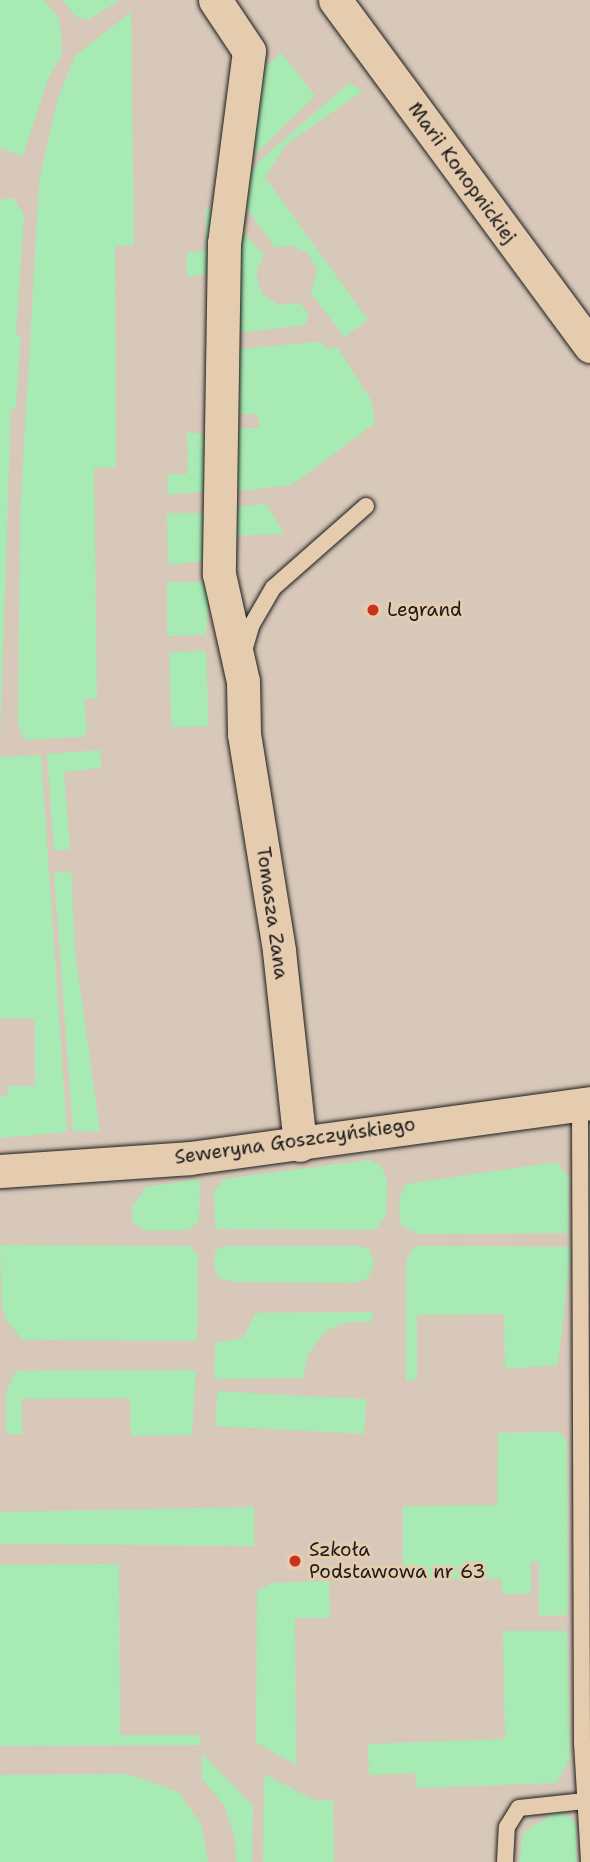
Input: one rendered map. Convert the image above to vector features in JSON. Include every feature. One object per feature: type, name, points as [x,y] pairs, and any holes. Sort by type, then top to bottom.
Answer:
[{"type":"street","name":"Tomasza Zana","points":[[215,0],[249,51],[224,243],[219,574],[243,681],[244,734],[279,951],[300,1145]]},
{"type":"street","name":"Marii Konopnickiej","points":[[335,0],[590,346]]},
{"type":"street","name":"Seweryna Goszczyńskiego","points":[[0,1171],[300,1145],[375,1129],[585,1103]]},
{"type":"lane","points":[[243,681],[247,637],[273,587],[366,506]]},
{"type":"lane","points":[[585,1103],[585,1801],[589,1862]]},
{"type":"lane","points":[[506,1862],[507,1827],[519,1808],[585,1801]]},
{"type":"green space","points":[[0,0],[44,0],[59,18],[62,55],[48,79],[23,156],[0,148]]},
{"type":"green space","points":[[62,0],[120,0],[88,20],[76,17]]},
{"type":"green space","points":[[131,12],[134,245],[115,246],[116,467],[94,468],[97,699],[84,699],[87,731],[82,737],[25,740],[18,725],[20,516],[39,181],[57,101],[75,56]]},
{"type":"green space","points":[[282,53],[315,96],[248,161],[254,74]]},
{"type":"green space","points":[[349,83],[363,91],[287,144],[265,177],[368,320],[344,337],[311,293],[317,271],[308,253],[290,245],[275,248],[238,196],[257,163]]},
{"type":"green space","points":[[13,197],[24,215],[16,335],[21,335],[16,407],[11,410],[0,738],[0,200]]},
{"type":"green space","points":[[222,208],[214,275],[187,276],[187,253],[206,251],[206,209]]},
{"type":"green space","points":[[239,227],[264,255],[256,274],[262,294],[279,305],[300,303],[309,314],[305,325],[229,334]]},
{"type":"green space","points":[[323,342],[324,349],[337,347],[371,400],[375,423],[292,485],[229,492],[229,429],[259,428],[258,414],[230,415],[230,350]]},
{"type":"green space","points":[[187,432],[211,435],[210,491],[168,495],[167,474],[188,474]]},
{"type":"green space","points":[[266,504],[284,534],[229,536],[233,507]]},
{"type":"green space","points":[[167,513],[201,513],[208,518],[207,561],[168,565]]},
{"type":"green space","points":[[167,582],[205,582],[209,587],[206,635],[167,636]]},
{"type":"green space","points":[[206,651],[209,726],[172,727],[169,652]]},
{"type":"green space","points":[[100,750],[101,768],[64,772],[70,849],[54,851],[47,754]]},
{"type":"green space","points":[[41,755],[67,1132],[0,1138],[0,1096],[7,1096],[8,1086],[35,1086],[35,1019],[0,1018],[0,757]]},
{"type":"green space","points":[[71,871],[75,951],[100,1131],[73,1132],[54,873]]},
{"type":"green space","points":[[369,1160],[381,1166],[387,1179],[386,1214],[376,1230],[215,1229],[214,1191],[224,1179]]},
{"type":"green space","points":[[557,1162],[569,1178],[568,1233],[417,1234],[400,1224],[399,1199],[406,1184]]},
{"type":"green space","points":[[200,1179],[199,1221],[188,1230],[146,1231],[132,1222],[132,1207],[146,1187]]},
{"type":"green space","points":[[0,1245],[190,1246],[198,1256],[197,1341],[23,1340],[6,1320],[2,1307]]},
{"type":"green space","points":[[226,1246],[361,1246],[370,1250],[374,1265],[367,1279],[356,1283],[232,1282],[219,1278],[214,1265],[215,1250]]},
{"type":"green space","points":[[571,1247],[558,1365],[505,1369],[504,1314],[417,1315],[417,1380],[406,1380],[406,1262],[413,1248]]},
{"type":"green space","points":[[373,1312],[372,1321],[344,1323],[324,1332],[308,1354],[303,1378],[214,1379],[215,1343],[243,1338],[256,1313]]},
{"type":"green space","points":[[196,1370],[192,1435],[131,1436],[130,1398],[21,1399],[22,1434],[6,1434],[6,1392],[16,1371]]},
{"type":"green space","points":[[217,1391],[366,1399],[364,1434],[215,1426]]},
{"type":"green space","points":[[560,1432],[567,1441],[568,1615],[539,1616],[539,1562],[531,1562],[531,1594],[502,1594],[502,1579],[403,1580],[403,1506],[497,1505],[498,1433]]},
{"type":"green space","points":[[254,1507],[254,1546],[0,1544],[0,1512]]},
{"type":"green space","points":[[119,1564],[120,1735],[200,1735],[201,1745],[0,1746],[0,1565]]},
{"type":"green space","points":[[329,1581],[330,1618],[295,1618],[296,1765],[256,1742],[257,1591],[273,1583]]},
{"type":"green space","points":[[503,1631],[567,1631],[570,1758],[557,1783],[416,1788],[415,1773],[369,1775],[368,1744],[505,1739]]},
{"type":"green space","points":[[202,1753],[253,1806],[252,1862],[236,1862],[235,1838],[224,1805],[202,1779]]},
{"type":"green space","points":[[127,1774],[179,1792],[202,1826],[208,1862],[0,1862],[0,1775]]},
{"type":"green space","points":[[264,1774],[314,1800],[333,1800],[334,1862],[263,1862]]},
{"type":"green space","points":[[555,1813],[570,1816],[576,1825],[577,1862],[519,1862],[523,1832]]},
{"type":"place","name":"Legrand","points":[[373,610]]},
{"type":"place","name":"Szkoła Podstawowa nr 63","points":[[295,1561]]}]
